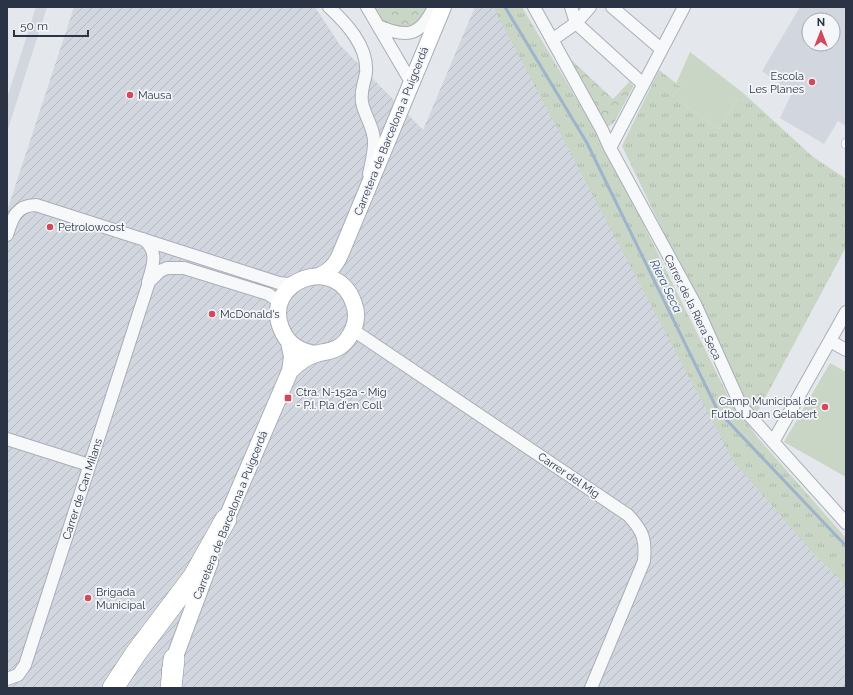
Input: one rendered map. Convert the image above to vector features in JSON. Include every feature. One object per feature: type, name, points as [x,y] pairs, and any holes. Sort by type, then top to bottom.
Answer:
[{"type":"highway","points":[[114,688],[136,653],[194,576],[226,519]]},
{"type":"highway","points":[[171,688],[174,659]]},
{"type":"main road","name":"Carretera de Barcelona a Puigcerdá","points":[[319,276],[329,271],[340,255],[443,7]]},
{"type":"main road","name":"Carretera de Barcelona a Puigcerdá","points":[[340,255],[343,286]]},
{"type":"main road","points":[[290,371],[301,361],[316,354],[330,352],[342,345],[353,330],[356,309],[351,296],[343,286],[326,277],[311,276],[298,281],[288,289],[283,296],[278,315],[279,324],[289,342],[305,352],[316,354]]},
{"type":"main road","name":"Carretera de Barcelona a Puigcerdá","points":[[163,688],[226,519],[290,371],[292,357],[289,342]]},
{"type":"street","points":[[328,7],[352,33],[362,49],[366,61],[366,73],[361,88],[362,102],[374,143],[366,190]]},
{"type":"street","points":[[367,7],[411,82]]},
{"type":"street","points":[[378,26],[395,34],[407,33],[416,30],[428,20],[434,7]]},
{"type":"street","name":"Carrer de la Riera Seca","points":[[534,7],[695,304],[741,406],[846,523]]},
{"type":"street","points":[[571,7],[576,23],[643,84]]},
{"type":"street","points":[[552,40],[576,23],[590,7]]},
{"type":"street","points":[[612,7],[661,49]]},
{"type":"street","points":[[610,148],[684,7]]},
{"type":"street","points":[[7,235],[13,217],[17,212],[25,206],[36,205],[279,283],[288,284],[298,281]]},
{"type":"street","name":"Carrer de Can Milans","points":[[142,238],[149,243],[153,250],[154,261],[146,290]]},
{"type":"street","name":"Carrer de Can Milans","points":[[176,249],[171,252],[170,257],[184,268]]},
{"type":"street","name":"Carrer de Can Milans","points":[[7,679],[18,675],[25,665],[149,282],[160,271],[175,267],[184,268],[272,296],[277,300],[278,315]]},
{"type":"street","points":[[773,442],[846,312]]},
{"type":"street","name":"Carrer del Mig","points":[[353,330],[628,515],[641,529],[646,546],[644,561],[591,688]]},
{"type":"street","points":[[830,341],[846,350]]},
{"type":"street","points":[[7,439],[89,465]]},
{"type":"shaded area","points":[[36,7],[47,7],[7,132],[7,98]]},
{"type":"shaded area","points":[[74,7],[315,7],[340,45],[423,130],[475,7],[493,7],[814,554],[846,586],[846,688],[7,688],[7,211]]},
{"type":"shaded area","name":"Escola Les Planes","points":[[800,7],[846,7],[846,126],[838,121],[824,144],[780,118],[792,93],[762,71]]},
{"type":"green space","points":[[374,7],[429,7],[418,24],[402,30],[390,27],[386,24],[381,19]]},
{"type":"green space","points":[[493,7],[522,7],[608,152],[729,398],[758,438],[846,538],[846,586],[814,554],[734,462]]},
{"type":"green space","points":[[563,52],[613,99],[630,81],[633,87],[614,123],[602,130]]},
{"type":"green space","points":[[690,52],[742,92],[719,129],[673,96],[681,87],[676,84]]},
{"type":"green space","points":[[659,70],[681,87],[673,96],[719,129],[742,92],[812,156],[846,179],[846,247],[757,413],[744,400],[622,146]]},
{"type":"green space","name":"Camp Municipal de Futbol Joan Gelabert","points":[[830,363],[846,372],[846,477],[784,442]]},
{"type":"waterway","name":"Riera Seca","points":[[505,7],[587,143],[718,411],[846,546]]},
{"type":"place","name":"Escola Les Planes","points":[[812,82]]},
{"type":"place","name":"Mausa","points":[[130,95]]},
{"type":"place","name":"Petrolowcost","points":[[50,227]]},
{"type":"place","name":"McDonald's","points":[[212,314]]},
{"type":"place","name":"Ctra. N-152a - Mig - P.I. Pla d'en Coll","points":[[288,398]]},
{"type":"place","name":"Camp Municipal de Futbol Joan Gelabert","points":[[825,407]]},
{"type":"place","name":"Brigada Municipal","points":[[88,598]]}]
